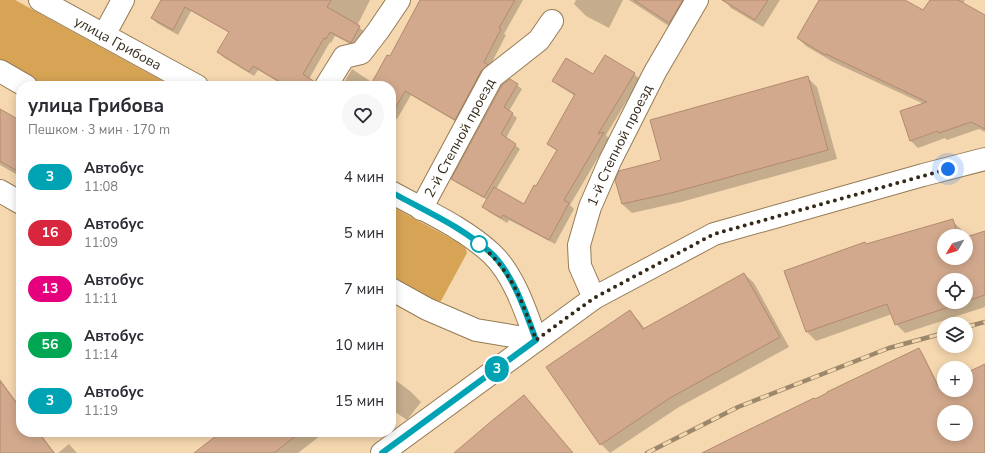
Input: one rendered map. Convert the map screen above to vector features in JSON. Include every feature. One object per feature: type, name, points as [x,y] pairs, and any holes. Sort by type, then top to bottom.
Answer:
[{"type":"street","name":"улица Грибова","points":[[40,0],[188,81]]},
{"type":"street","points":[[104,35],[124,0]]},
{"type":"street","points":[[329,81],[344,57],[361,53],[399,0]]},
{"type":"street","name":"1-й Степной проезд","points":[[594,298],[580,266],[579,246],[590,207],[610,161],[655,72],[697,0]]},
{"type":"street","name":"2-й Степной проезд","points":[[421,209],[492,77],[539,40],[552,21]]},
{"type":"street","points":[[0,71],[17,81]]},
{"type":"street","points":[[382,453],[594,298],[714,234],[985,159]]},
{"type":"street","points":[[0,191],[16,200]]},
{"type":"street","points":[[396,195],[468,235],[493,255],[511,280],[525,310],[536,340]]},
{"type":"street","points":[[396,292],[427,309],[476,330],[536,340]]},
{"type":"shaded area","points":[[0,0],[15,0],[163,81],[32,81],[0,63]]},
{"type":"shaded area","points":[[396,209],[465,246],[467,253],[441,301],[434,302],[396,282]]},
{"type":"building","points":[[161,0],[331,0],[327,7],[360,26],[351,43],[330,32],[326,39],[324,38],[303,74],[314,81],[278,81],[253,66],[249,72],[217,52],[229,32],[185,7],[173,30],[151,18]]},
{"type":"building","points":[[420,0],[515,0],[499,28],[501,29],[484,62],[488,65],[481,71],[455,120],[405,91],[396,107],[396,81],[373,81],[387,55],[390,56]]},
{"type":"building","points":[[634,0],[683,0],[669,23]]},
{"type":"building","points":[[722,0],[768,0],[755,20]]},
{"type":"building","points":[[819,0],[905,0],[923,10],[930,0],[958,0],[985,15],[985,129],[971,122],[939,133],[938,131],[910,141],[900,111],[927,102],[826,54],[825,55],[797,38]]},
{"type":"building","points":[[605,55],[635,73],[598,134],[604,132],[564,200],[569,203],[549,240],[503,215],[501,218],[482,207],[494,187],[524,204],[534,185],[536,186],[557,150],[547,144],[575,94],[552,81],[566,58],[593,74]]},
{"type":"building","points":[[808,76],[828,150],[671,193],[622,204],[615,180],[619,171],[661,160],[650,120]]},
{"type":"building","points":[[510,79],[518,84],[504,107],[513,113],[501,134],[516,144],[484,197],[451,179],[502,85]]},
{"type":"building","points":[[0,109],[16,118],[16,170],[0,161]]},
{"type":"building","points":[[953,219],[956,229],[937,229],[937,265],[973,265],[973,235],[985,231],[985,295],[973,299],[973,273],[937,273],[937,309],[943,309],[895,325],[887,304],[806,332],[784,271],[865,242],[866,244]]},
{"type":"building","points":[[744,273],[780,337],[670,398],[600,445],[546,367],[630,310],[643,329]]},
{"type":"building","points":[[919,348],[937,384],[937,397],[973,397],[973,370],[985,364],[985,453],[702,453]]},
{"type":"building","points":[[0,381],[16,402],[16,437],[42,437],[54,453],[0,453]]},
{"type":"building","points":[[524,395],[573,453],[454,453],[494,419]]},
{"type":"building","points":[[215,437],[295,437],[274,453],[194,453]]},
{"type":"railway","points":[[973,325],[985,322]]},
{"type":"railway","points":[[647,453],[738,407],[889,348],[937,335]]},
{"type":"bus line","name":"3","points":[[382,453],[536,340],[525,310],[511,280],[493,255],[468,235],[396,195]]},
{"type":"route","points":[[479,244],[493,255],[511,280],[525,310],[536,340],[594,298],[714,234],[803,208],[948,169]]}]
